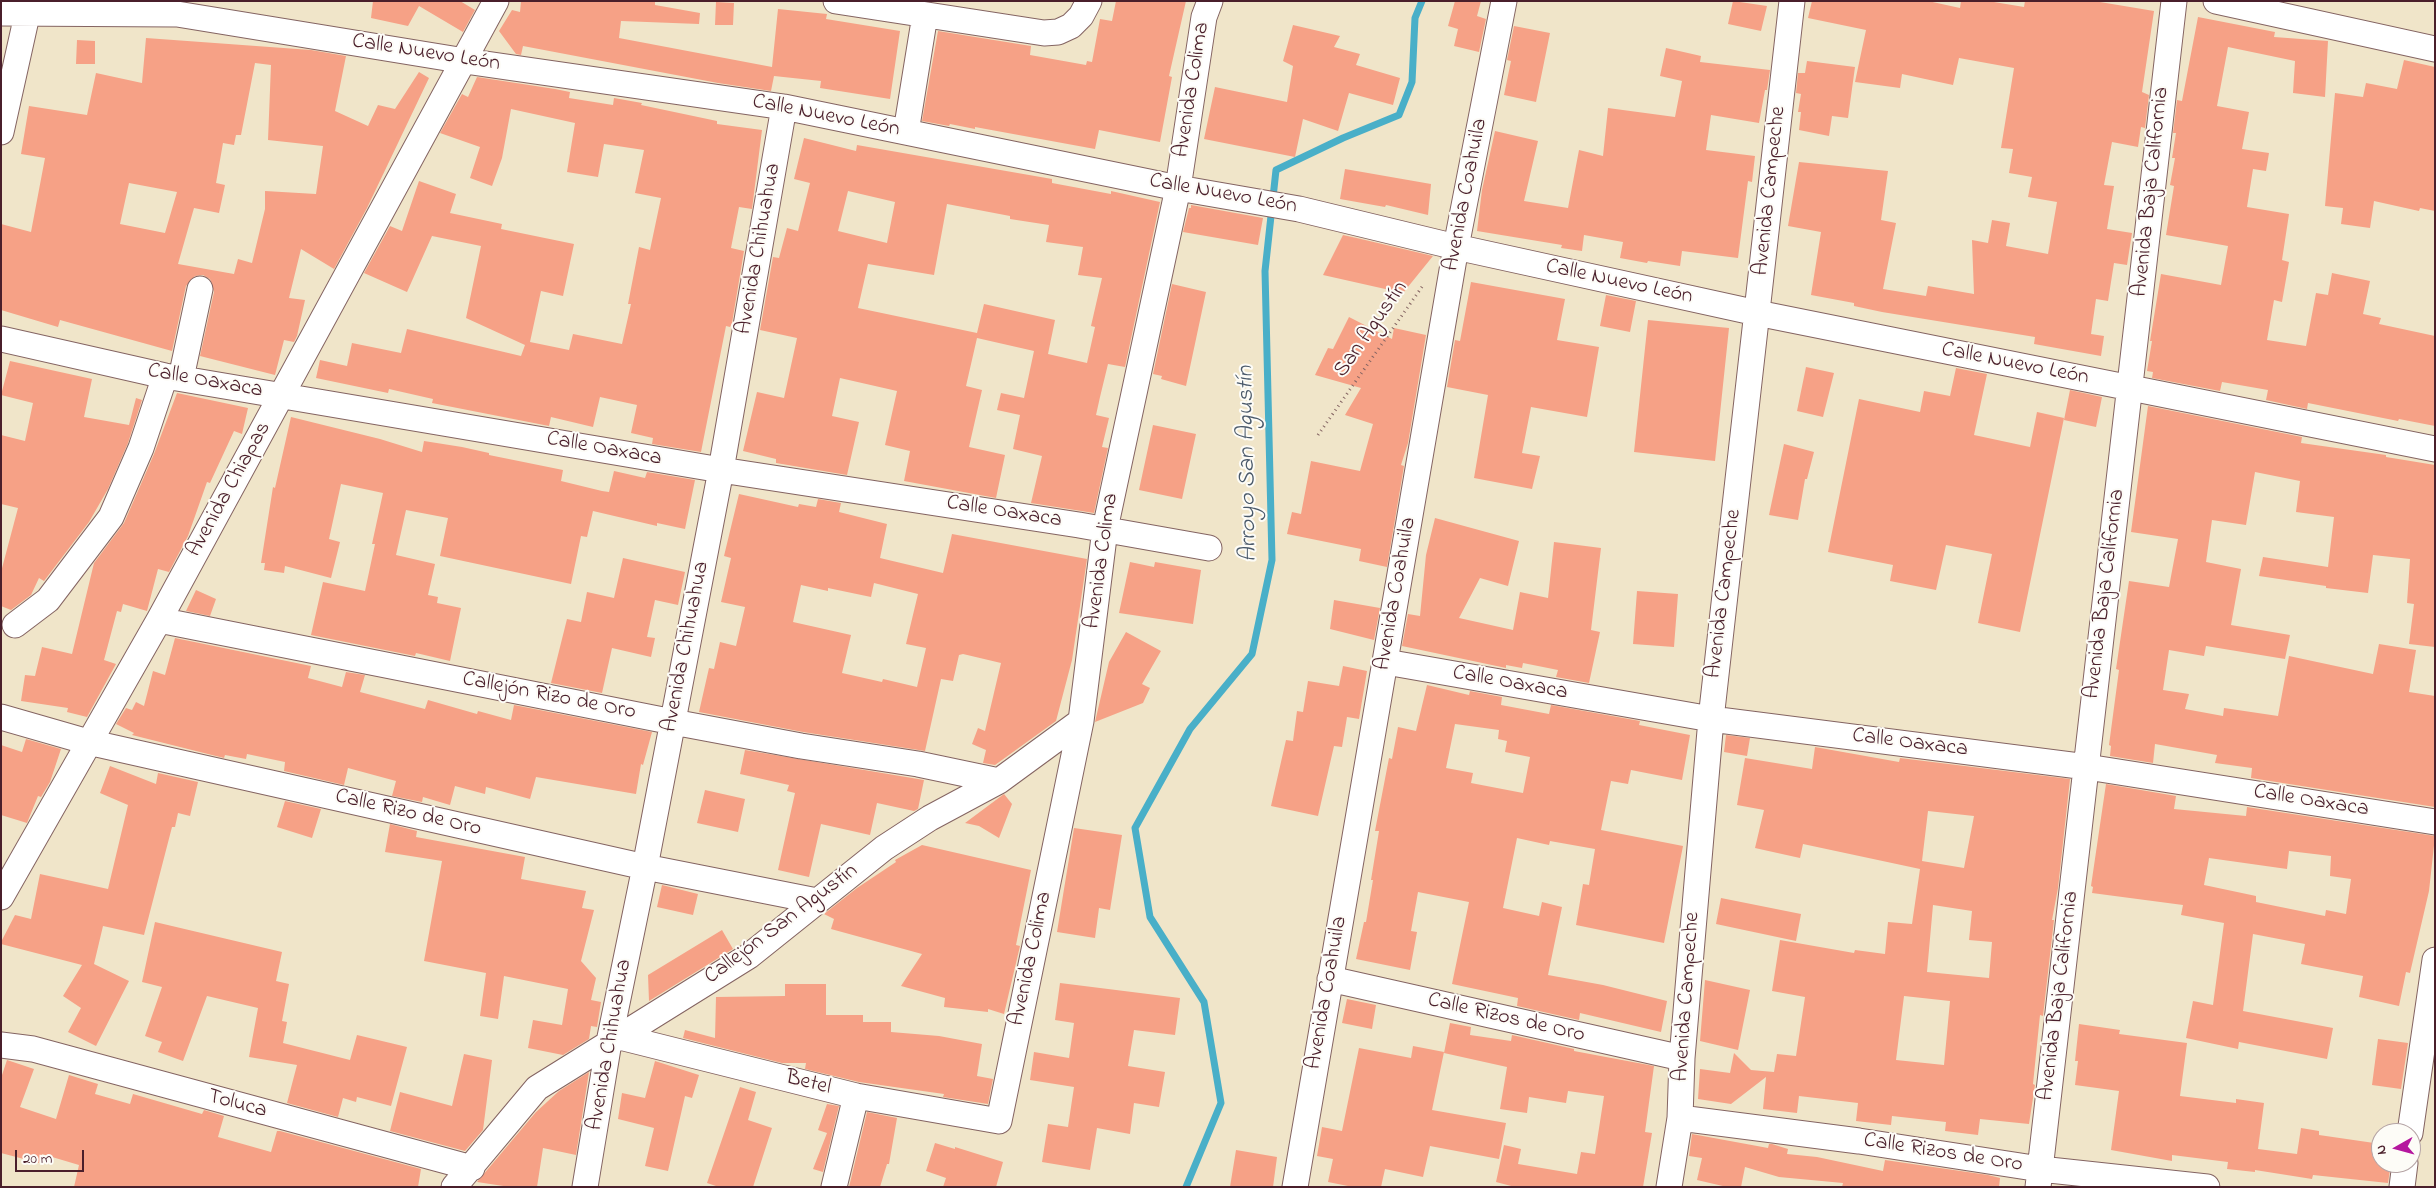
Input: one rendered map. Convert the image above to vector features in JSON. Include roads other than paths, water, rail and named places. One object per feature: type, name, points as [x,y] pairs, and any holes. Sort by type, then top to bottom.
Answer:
[{"type":"street","name":"Avenida Chiapas","points":[[1,897],[159,620],[496,1]]},
{"type":"street","points":[[836,1],[1044,33],[1058,32],[1071,26],[1081,16],[1089,1]]},
{"type":"street","name":"Avenida Colima","points":[[999,1121],[1081,721],[1105,529],[1178,188],[1204,17],[1210,1]]},
{"type":"street","name":"Avenida Coahuila","points":[[1295,1187],[1456,247],[1504,1]]},
{"type":"street","name":"Avenida Campeche","points":[[1669,1187],[1680,1118],[1682,1058],[1711,719],[1792,1]]},
{"type":"street","name":"Avenida Baja California","points":[[2039,1178],[2174,1]]},
{"type":"street","points":[[2216,1],[2435,49]]},
{"type":"street","name":"Calle Nuevo León","points":[[1,14],[27,15],[178,8],[465,61],[784,107],[1178,188],[1299,208],[1456,247],[1757,313],[2435,449]]},
{"type":"street","points":[[1,132],[27,15]]},
{"type":"street","points":[[906,132],[925,15]]},
{"type":"street","name":"Avenida Chihuahua","points":[[585,1187],[615,1040],[645,867],[721,470],[784,107]]},
{"type":"street","points":[[15,625],[48,600],[111,517],[173,377],[200,289]]},
{"type":"street","name":"Calle Oaxaca","points":[[1,339],[173,377],[721,470],[1105,529],[1209,548]]},
{"type":"street","name":"Callejón Rizo de Oro","points":[[159,620],[673,722],[801,746],[918,764],[999,782]]},
{"type":"street","name":"Calle Oaxaca","points":[[1386,662],[1711,719],[2087,767],[2435,822]]},
{"type":"street","name":"Calle Rizo de Oro","points":[[1,717],[88,742],[645,867],[817,901]]},
{"type":"street","name":"Callejón San Agustín","points":[[454,1187],[472,1168],[537,1088],[749,956],[884,848],[930,818],[999,782],[1081,721]]},
{"type":"street","points":[[2411,1123],[2434,967]]},
{"type":"street","name":"Calle Rizos de Oro","points":[[1330,979],[1682,1058]]},
{"type":"street","name":"Betel","points":[[615,1040],[856,1096],[999,1121]]},
{"type":"street","name":"Toluca","points":[[1,1045],[33,1049],[472,1168]]},
{"type":"street","points":[[834,1187],[856,1096]]},
{"type":"street","name":"Calle Rizos de Oro","points":[[1680,1118],[1860,1141],[2039,1178],[2207,1187]]},
{"type":"street","points":[[2402,1187],[2404,1173]]},
{"type":"waterway","name":"Arroyo San Agustín","points":[[1186,1187],[1221,1103],[1204,1002],[1150,917],[1135,828],[1190,729],[1252,654],[1272,560],[1265,271],[1276,170],[1343,138],[1399,115],[1412,82],[1415,18],[1422,1]]}]
